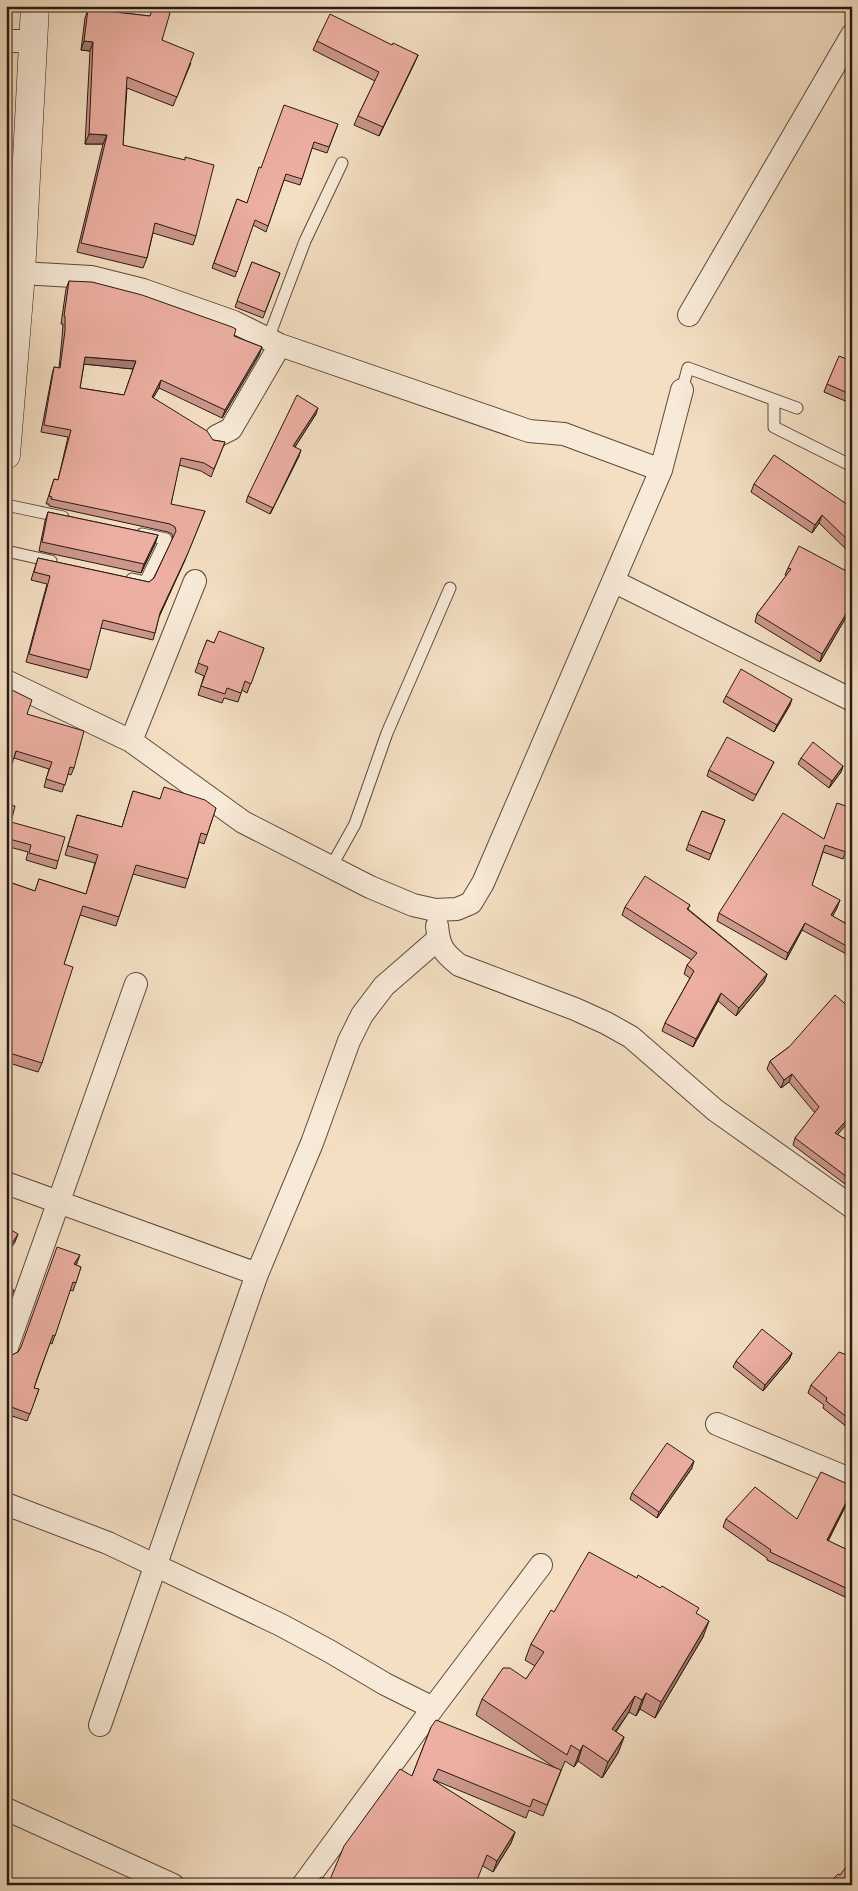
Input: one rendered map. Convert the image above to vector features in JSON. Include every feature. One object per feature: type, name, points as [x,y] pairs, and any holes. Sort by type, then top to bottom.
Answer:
[{"type":"main road","points":[[6,456],[21,273],[35,6]]},
{"type":"street","points":[[689,315],[852,35]]},
{"type":"street","points":[[6,41],[34,41]]},
{"type":"street","points":[[21,273],[92,277],[143,290],[234,322],[274,342],[529,431],[564,434],[661,470]]},
{"type":"street","points":[[217,436],[231,430],[274,342]]},
{"type":"street","points":[[6,681],[131,741],[243,822],[370,886],[413,905],[435,910],[458,909],[471,904],[482,883],[661,470],[682,390]]},
{"type":"street","points":[[131,741],[195,581]]},
{"type":"street","points":[[613,581],[852,700]]},
{"type":"street","points":[[435,910],[438,939],[445,953],[459,965],[575,1009],[606,1023],[630,1037],[715,1110],[852,1207]]},
{"type":"street","points":[[100,1725],[257,1274],[312,1143],[348,1042],[362,1015],[384,986],[438,939]]},
{"type":"street","points":[[6,1350],[136,984]]},
{"type":"street","points":[[6,1183],[257,1274]]},
{"type":"street","points":[[717,1424],[852,1480]]},
{"type":"street","points":[[6,1504],[108,1543],[281,1625],[385,1684],[433,1708]]},
{"type":"street","points":[[303,1885],[541,1565]]},
{"type":"street","points":[[6,1809],[173,1885]]},
{"type":"lane","points":[[274,342],[305,241],[342,163]]},
{"type":"lane","points":[[682,390],[688,368],[797,408]]},
{"type":"lane","points":[[774,400],[774,427],[852,466]]},
{"type":"lane","points":[[6,504],[72,519]]},
{"type":"lane","points":[[117,576],[145,582],[166,539],[128,531]]},
{"type":"lane","points":[[6,551],[62,563]]},
{"type":"lane","points":[[331,867],[355,824],[387,733],[450,588]]},
{"type":"building","points":[[153,7],[170,13],[162,40],[194,53],[177,97],[127,77],[123,145],[185,160],[185,157],[214,165],[196,236],[155,223],[147,258],[81,243],[107,135],[89,134],[93,42],[84,41],[88,9],[150,16]]},
{"type":"building","points":[[330,14],[392,45],[393,43],[418,55],[383,127],[358,116],[379,72],[317,41]]},
{"type":"building","points":[[284,105],[338,124],[329,147],[314,142],[302,179],[286,174],[268,226],[255,220],[237,272],[214,263],[237,199],[247,203]]},
{"type":"building","points":[[252,262],[280,273],[265,312],[237,301]]},
{"type":"building","points":[[69,281],[92,282],[142,295],[232,327],[236,329],[234,336],[262,347],[225,410],[161,380],[152,397],[207,431],[213,440],[225,442],[214,469],[204,463],[181,458],[171,504],[205,511],[160,613],[155,633],[103,620],[90,670],[29,654],[50,576],[34,572],[38,558],[149,582],[154,578],[176,531],[175,527],[170,524],[51,499],[52,497],[49,496],[54,479],[58,480],[71,430],[44,425],[54,367],[60,368],[65,331],[64,316]],"holes":[[[85,357],[136,361],[124,395],[80,388]]]},
{"type":"building","points":[[839,356],[852,361],[852,395],[827,384]]},
{"type":"building","points":[[297,395],[318,408],[293,446],[301,450],[273,508],[248,496]]},
{"type":"building","points":[[774,455],[852,506],[852,544],[822,515],[815,525],[754,484]]},
{"type":"building","points":[[48,512],[158,535],[144,564],[42,542]]},
{"type":"building","points":[[799,546],[852,574],[852,604],[822,654],[757,614],[791,569],[788,568]]},
{"type":"building","points":[[219,631],[264,648],[251,684],[245,681],[241,693],[227,688],[225,694],[201,686],[208,667],[198,663],[207,640],[214,643]]},
{"type":"building","points":[[741,669],[792,699],[777,725],[726,696]]},
{"type":"building","points":[[8,688],[32,700],[27,714],[84,731],[74,768],[70,767],[65,785],[46,779],[52,762],[16,751],[6,783],[6,692]]},
{"type":"building","points":[[727,737],[774,762],[756,795],[709,770]]},
{"type":"building","points":[[813,742],[843,766],[832,781],[801,758]]},
{"type":"building","points":[[164,787],[205,800],[216,808],[207,835],[201,833],[188,879],[136,865],[119,917],[83,906],[64,964],[73,967],[42,1063],[6,1052],[6,881],[35,891],[39,879],[86,894],[98,855],[68,846],[77,815],[122,827],[133,791],[160,799]]},
{"type":"building","points":[[837,803],[852,808],[852,836],[846,852],[825,845],[812,885],[840,900],[831,915],[852,927],[852,949],[805,923],[788,953],[719,913],[783,813],[824,839]]},
{"type":"building","points":[[6,804],[15,806],[11,822],[65,837],[58,861],[29,853],[31,845],[6,838]]},
{"type":"building","points":[[702,811],[725,820],[711,854],[688,844]]},
{"type":"building","points":[[645,876],[690,905],[687,909],[767,974],[739,1008],[721,993],[696,1039],[665,1023],[694,971],[687,965],[697,953],[625,907]]},
{"type":"building","points":[[835,995],[852,1010],[852,1114],[835,1133],[852,1143],[851,1180],[795,1138],[819,1107],[792,1074],[784,1080],[770,1061],[789,1047]]},
{"type":"building","points":[[6,1227],[18,1234],[6,1253]]},
{"type":"building","points":[[57,1247],[80,1255],[74,1264],[81,1267],[76,1283],[73,1282],[55,1336],[53,1335],[38,1376],[34,1388],[39,1389],[30,1414],[6,1405],[6,1355],[18,1352],[21,1347]]},
{"type":"building","points":[[6,1287],[14,1290],[6,1310]]},
{"type":"building","points":[[762,1329],[792,1353],[765,1385],[736,1361]]},
{"type":"building","points":[[839,1352],[852,1357],[852,1421],[826,1401],[827,1398],[811,1385]]},
{"type":"building","points":[[667,1443],[694,1461],[659,1512],[632,1493]]},
{"type":"building","points":[[821,1472],[852,1486],[852,1491],[827,1540],[852,1552],[852,1580],[848,1589],[770,1552],[771,1550],[726,1519],[755,1487],[797,1519]]},
{"type":"building","points":[[589,1552],[637,1578],[638,1575],[660,1588],[662,1586],[699,1608],[696,1613],[709,1621],[661,1702],[646,1693],[642,1700],[635,1696],[612,1729],[624,1737],[608,1762],[583,1745],[580,1751],[571,1745],[567,1755],[482,1699],[503,1668],[510,1668],[526,1679],[544,1652],[531,1644],[551,1610],[554,1612]]},
{"type":"building","points":[[436,1720],[561,1770],[547,1805],[533,1799],[530,1807],[438,1769],[433,1780],[515,1832],[497,1861],[487,1855],[475,1885],[314,1885],[321,1877],[329,1882],[344,1846],[400,1769],[412,1776],[431,1727]]},
{"type":"building","points":[[852,1859],[852,1885],[828,1885],[838,1874],[840,1875]]}]
